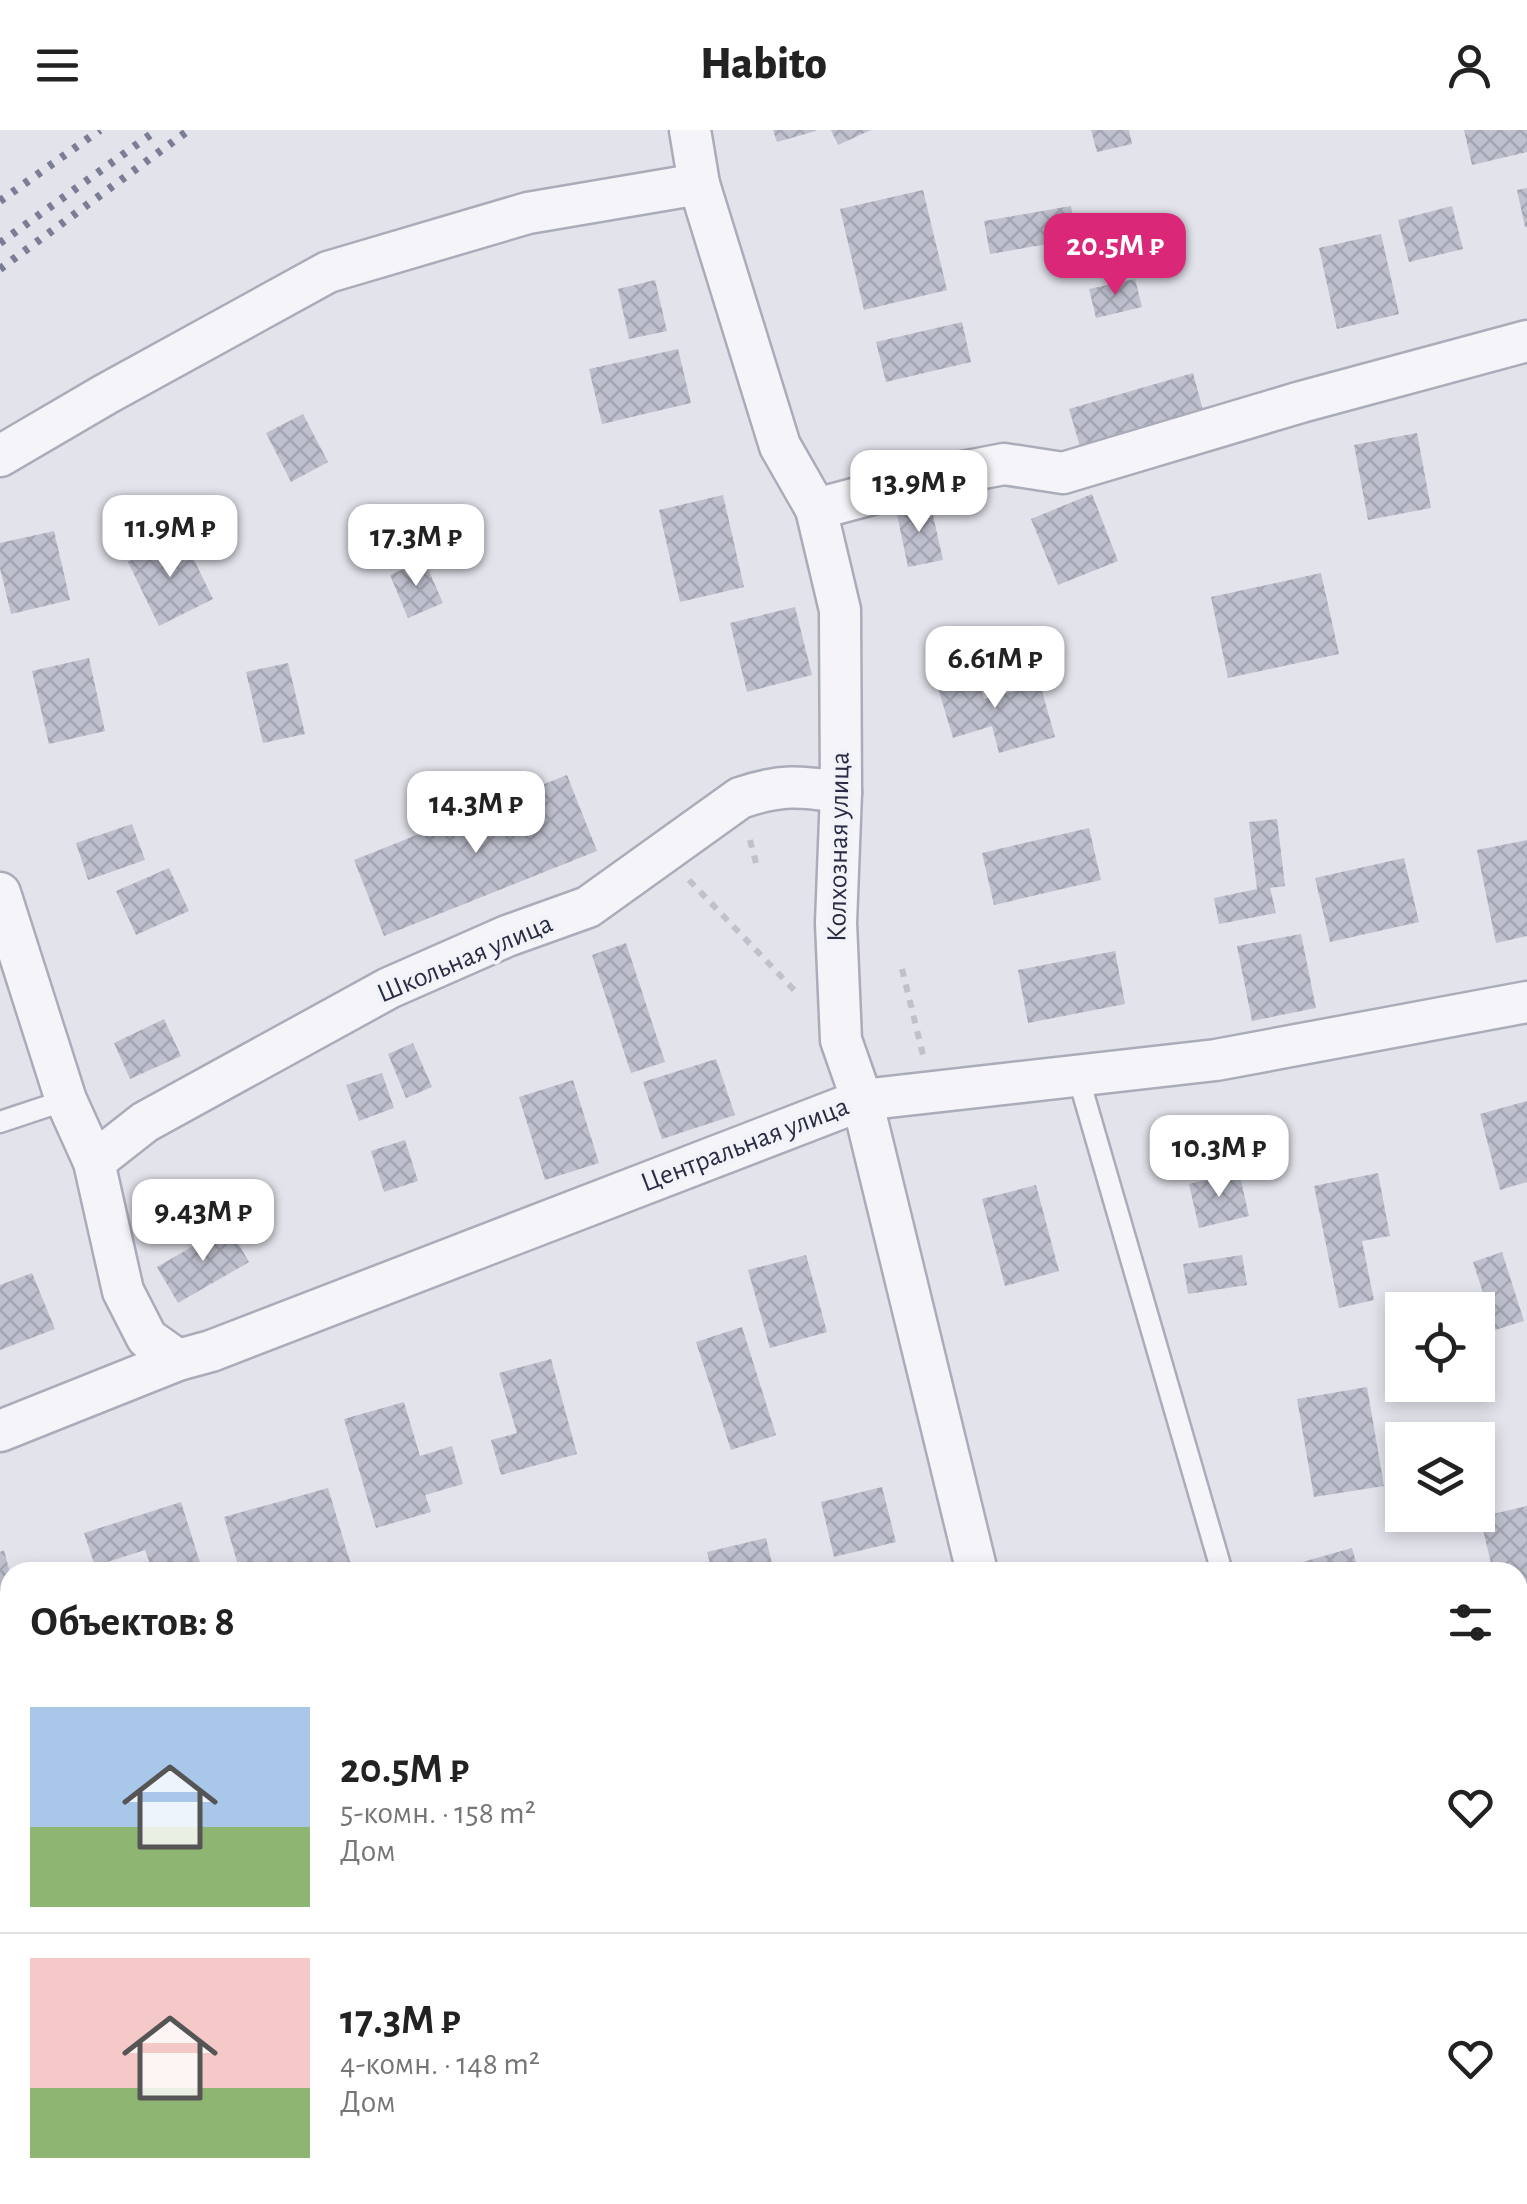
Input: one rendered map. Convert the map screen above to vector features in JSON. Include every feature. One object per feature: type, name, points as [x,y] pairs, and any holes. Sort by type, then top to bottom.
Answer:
[{"type":"street","name":"Колхозная улица","points":[[690,130],[699,184],[780,446],[816,509],[840,610],[841,792],[836,923],[842,1040],[862,1100],[975,1562]]},
{"type":"street","points":[[0,456],[328,272],[528,213],[699,184]]},
{"type":"street","points":[[816,509],[936,477],[1004,464],[1063,473],[1301,402],[1527,341]]},
{"type":"street","name":"Школьная улица","points":[[94,1162],[145,1122],[389,988],[508,936],[588,908],[740,798],[769,788],[798,786],[841,792]]},
{"type":"street","points":[[0,893],[66,1100],[94,1162],[123,1291],[147,1338],[178,1360]]},
{"type":"street","name":"Центральная улица","points":[[0,1431],[862,1100],[1216,1060],[1527,1002]]},
{"type":"lane","points":[[1078,1076],[1219,1562]]},
{"type":"lane","points":[[0,1122],[66,1100]]},
{"type":"path","points":[[664,853],[842,1040]]},
{"type":"path","points":[[902,969],[932,1092]]},
{"type":"building","points":[[773,130],[816,130],[816,131],[777,142]]},
{"type":"building","points":[[831,130],[871,130],[838,145]]},
{"type":"building","points":[[1091,130],[1129,130],[1132,144],[1097,152]]},
{"type":"building","points":[[1464,130],[1527,130],[1527,152],[1472,165]]},
{"type":"building","points":[[1527,188],[1527,227],[1525,227],[1517,190]]},
{"type":"building","points":[[923,190],[947,290],[864,310],[840,209]]},
{"type":"building","points":[[1071,206],[1077,239],[990,254],[984,221]]},
{"type":"building","points":[[1452,206],[1463,249],[1409,262],[1398,220]]},
{"type":"building","points":[[1153,218],[1158,250],[1106,258],[1101,226]]},
{"type":"building","points":[[1381,234],[1399,314],[1337,329],[1319,248]]},
{"type":"building","points":[[1135,279],[1142,307],[1096,318],[1089,289]]},
{"type":"building","points":[[655,280],[667,331],[629,339],[618,289]]},
{"type":"building","points":[[962,322],[971,362],[886,382],[876,342]]},
{"type":"building","points":[[678,349],[691,403],[602,424],[589,369]]},
{"type":"building","points":[[1193,373],[1204,414],[1081,450],[1069,409]]},
{"type":"building","points":[[303,414],[328,462],[291,482],[266,433]]},
{"type":"building","points":[[1417,433],[1431,508],[1368,520],[1354,445]]},
{"type":"building","points":[[1092,494],[1118,561],[1058,585],[1031,519]]},
{"type":"building","points":[[723,495],[744,587],[680,602],[659,510]]},
{"type":"building","points":[[930,502],[943,560],[908,567],[896,510]]},
{"type":"building","points":[[54,531],[70,600],[11,614],[0,568],[0,543]]},
{"type":"building","points":[[182,535],[213,599],[159,626],[128,562]]},
{"type":"building","points":[[424,560],[443,603],[408,618],[390,575]]},
{"type":"building","points":[[1321,573],[1339,654],[1228,678],[1211,597]]},
{"type":"building","points":[[795,607],[812,675],[747,692],[730,623]]},
{"type":"building","points":[[89,658],[105,731],[49,744],[32,671]]},
{"type":"building","points":[[288,663],[305,734],[263,743],[246,672]]},
{"type":"building","points":[[974,666],[984,699],[1040,684],[1055,737],[999,753],[992,726],[953,738],[935,678]]},
{"type":"building","points":[[567,775],[597,851],[384,936],[354,860]]},
{"type":"building","points":[[1277,819],[1285,886],[1270,888],[1276,913],[1219,924],[1214,898],[1257,889],[1249,822]]},
{"type":"building","points":[[132,824],[145,860],[88,880],[76,843]]},
{"type":"building","points":[[1089,828],[1101,880],[994,905],[982,853]]},
{"type":"building","points":[[1527,840],[1527,936],[1496,943],[1477,850]]},
{"type":"building","points":[[1404,858],[1419,922],[1330,942],[1315,878]]},
{"type":"building","points":[[169,868],[189,911],[136,935],[116,891]]},
{"type":"building","points":[[1301,934],[1316,1008],[1252,1021],[1237,946]]},
{"type":"building","points":[[626,943],[665,1062],[631,1073],[592,955]]},
{"type":"building","points":[[1115,951],[1125,1004],[1028,1023],[1018,970]]},
{"type":"building","points":[[164,1019],[181,1056],[130,1079],[114,1043]]},
{"type":"building","points":[[413,1043],[432,1087],[406,1098],[388,1054]]},
{"type":"building","points":[[716,1059],[735,1115],[662,1139],[643,1082]]},
{"type":"building","points":[[382,1073],[394,1108],[359,1121],[346,1085]]},
{"type":"building","points":[[573,1080],[599,1163],[545,1180],[519,1097]]},
{"type":"building","points":[[1527,1101],[1527,1182],[1500,1190],[1480,1114]]},
{"type":"building","points":[[405,1140],[418,1181],[384,1192],[371,1151]]},
{"type":"building","points":[[1239,1172],[1249,1216],[1199,1228],[1189,1184]]},
{"type":"building","points":[[1378,1173],[1390,1236],[1362,1241],[1374,1300],[1339,1308],[1314,1186]]},
{"type":"building","points":[[1036,1185],[1059,1271],[1005,1286],[982,1199]]},
{"type":"building","points":[[228,1226],[249,1262],[178,1303],[157,1267]]},
{"type":"building","points":[[1502,1252],[1524,1321],[1495,1330],[1495,1292],[1483,1292],[1473,1262]]},
{"type":"building","points":[[806,1255],[827,1332],[770,1348],[748,1270]]},
{"type":"building","points":[[1242,1255],[1247,1285],[1188,1294],[1183,1264]]},
{"type":"building","points":[[32,1273],[55,1329],[0,1350],[0,1285]]},
{"type":"building","points":[[742,1327],[776,1435],[731,1450],[696,1342]]},
{"type":"building","points":[[551,1359],[577,1454],[501,1475],[491,1440],[517,1433],[499,1373]]},
{"type":"building","points":[[1367,1387],[1384,1486],[1314,1497],[1297,1399]]},
{"type":"building","points":[[404,1402],[420,1456],[452,1446],[463,1484],[425,1495],[431,1512],[376,1528],[344,1419]]},
{"type":"building","points":[[882,1487],[896,1542],[834,1557],[821,1502]]},
{"type":"building","points":[[328,1488],[350,1562],[237,1562],[224,1517]]},
{"type":"building","points":[[181,1502],[200,1562],[149,1562],[145,1550],[108,1562],[94,1562],[84,1533]]},
{"type":"building","points":[[1527,1506],[1527,1562],[1491,1562],[1484,1532],[1495,1532],[1495,1513]]},
{"type":"building","points":[[766,1538],[772,1562],[710,1562],[707,1552]]},
{"type":"building","points":[[1352,1548],[1356,1562],[1303,1562]]},
{"type":"building","points":[[4,1550],[7,1562],[0,1562],[0,1552]]},
{"type":"railway","points":[[0,201],[100,130]]},
{"type":"railway","points":[[0,243],[157,130]]},
{"type":"railway","points":[[0,269],[189,130]]}]
